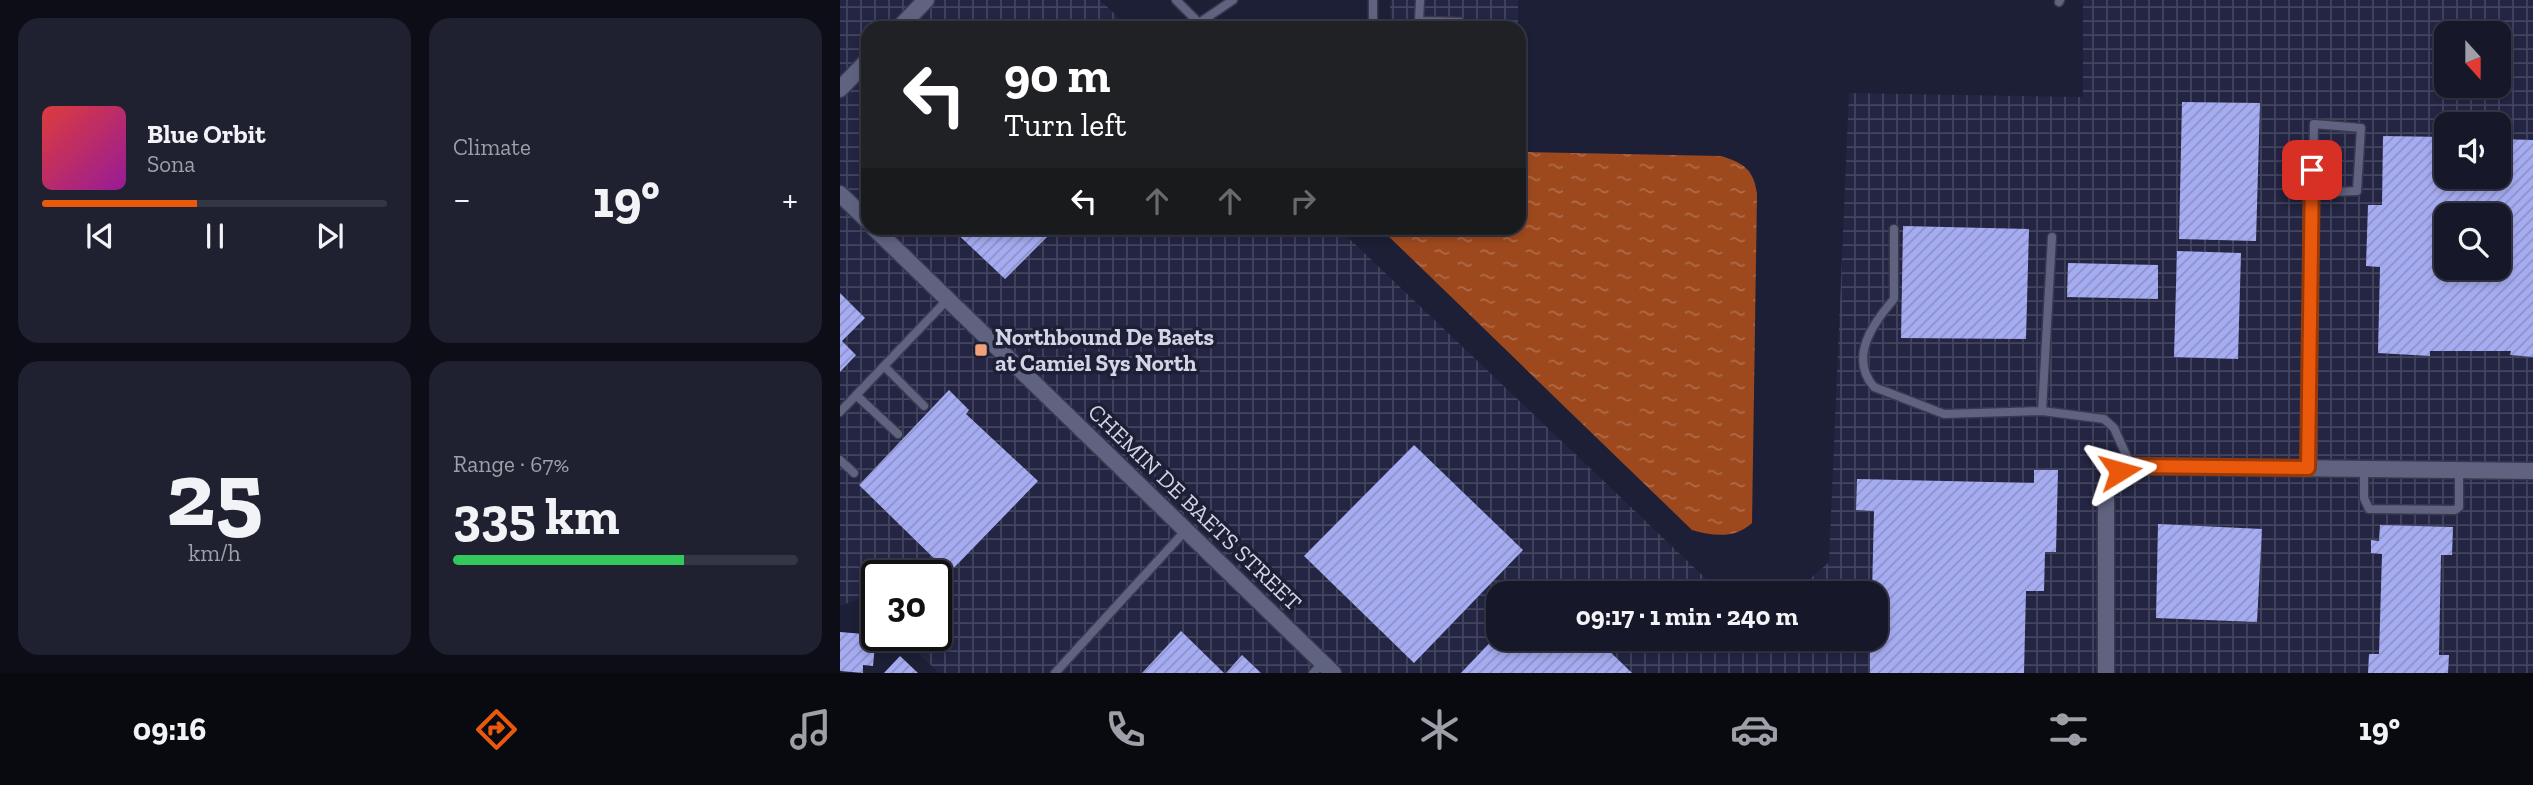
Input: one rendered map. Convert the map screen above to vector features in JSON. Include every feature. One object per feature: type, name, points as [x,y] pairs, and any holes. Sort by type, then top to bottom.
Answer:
[{"type":"street","points":[[906,21],[926,0]]},
{"type":"street","points":[[840,89],[861,67]]},
{"type":"street","points":[[840,194],[861,214]]},
{"type":"street","name":"CHEMIN DE BAETS STREET","points":[[881,235],[1186,530],[1323,670]]},
{"type":"street","points":[[2106,673],[2106,492],[2120,471],[2131,466],[2533,471]]},
{"type":"lane","points":[[1176,0],[1197,21]]},
{"type":"lane","points":[[1202,21],[1233,0]]},
{"type":"lane","points":[[1373,0],[1373,21]]},
{"type":"lane","points":[[1419,21],[1420,0]]},
{"type":"lane","points":[[2308,468],[2312,193],[2314,124],[2361,128],[2357,191],[2312,193]]},
{"type":"lane","points":[[1894,229],[1894,299],[1874,322],[1864,352],[1867,379],[1874,387],[1944,414],[2042,411],[2110,422],[2131,466]]},
{"type":"lane","points":[[2042,411],[2052,237]]},
{"type":"lane","points":[[840,412],[948,299]]},
{"type":"lane","points":[[884,366],[924,406]]},
{"type":"lane","points":[[856,396],[898,434]]},
{"type":"lane","points":[[840,460],[854,473]]},
{"type":"lane","points":[[2364,469],[2364,498],[2369,509],[2455,510],[2459,508],[2459,470]]},
{"type":"lane","points":[[1055,673],[1186,530]]},
{"type":"shaded area","points":[[840,0],[1100,0],[1122,21],[861,21],[861,235],[1345,235],[1708,581],[1486,581],[1486,651],[1888,651],[1888,581],[1808,581],[1829,562],[1849,93],[2083,97],[2083,0],[2533,0],[2533,673],[939,673],[916,651],[952,651],[952,560],[861,560],[861,598],[840,606]]},
{"type":"shaded area","points":[[1390,0],[1518,0],[1518,21],[1390,21]]},
{"type":"water","points":[[1526,152],[1721,156],[1742,165],[1750,173],[1757,194],[1752,523],[1738,532],[1724,535],[1692,530],[1387,235],[1526,235]]},
{"type":"building","points":[[2182,102],[2260,103],[2256,241],[2179,239]]},
{"type":"building","points":[[2383,136],[2434,137],[2434,189],[2511,189],[2511,139],[2533,140],[2533,357],[2510,355],[2511,351],[2430,351],[2430,356],[2378,353],[2380,267],[2366,266],[2368,205],[2382,205]]},
{"type":"building","points":[[1903,226],[2029,229],[2026,339],[1901,338]]},
{"type":"building","points":[[958,235],[1049,235],[1005,279]]},
{"type":"building","points":[[2177,251],[2241,253],[2238,359],[2174,357]]},
{"type":"building","points":[[2068,263],[2158,265],[2158,299],[2067,297]]},
{"type":"building","points":[[840,293],[865,318],[842,341],[856,355],[840,372]]},
{"type":"building","points":[[949,390],[969,410],[966,414],[1038,481],[952,570],[952,560],[936,560],[859,485]]},
{"type":"building","points":[[1414,445],[1523,550],[1493,581],[1486,581],[1486,588],[1414,663],[1304,556]]},
{"type":"building","points":[[2034,470],[2058,470],[2056,552],[2045,552],[2044,591],[2026,591],[2024,673],[1870,673],[1870,651],[1888,651],[1888,581],[1872,581],[1874,511],[1856,510],[1857,479],[2034,483]]},
{"type":"building","points":[[2158,524],[2262,529],[2257,622],[2156,618]]},
{"type":"building","points":[[2380,525],[2453,527],[2452,555],[2441,555],[2439,655],[2449,655],[2448,673],[2368,673],[2369,654],[2379,654],[2382,554],[2371,553],[2371,540],[2379,541]]},
{"type":"building","points":[[1181,631],[1224,673],[1142,673]]},
{"type":"building","points":[[840,632],[861,634],[861,651],[874,651],[873,666],[863,665],[863,673],[840,671]]},
{"type":"building","points":[[1486,647],[1486,651],[1609,651],[1632,673],[1461,673]]},
{"type":"building","points":[[1242,655],[1261,673],[1226,673]]},
{"type":"building","points":[[900,656],[918,673],[884,673]]},
{"type":"place","name":"Northbound De Baets at Camiel Sys North","points":[[981,350]]},
{"type":"route","points":[[2120,471],[2131,466],[2308,468],[2312,170]]}]
